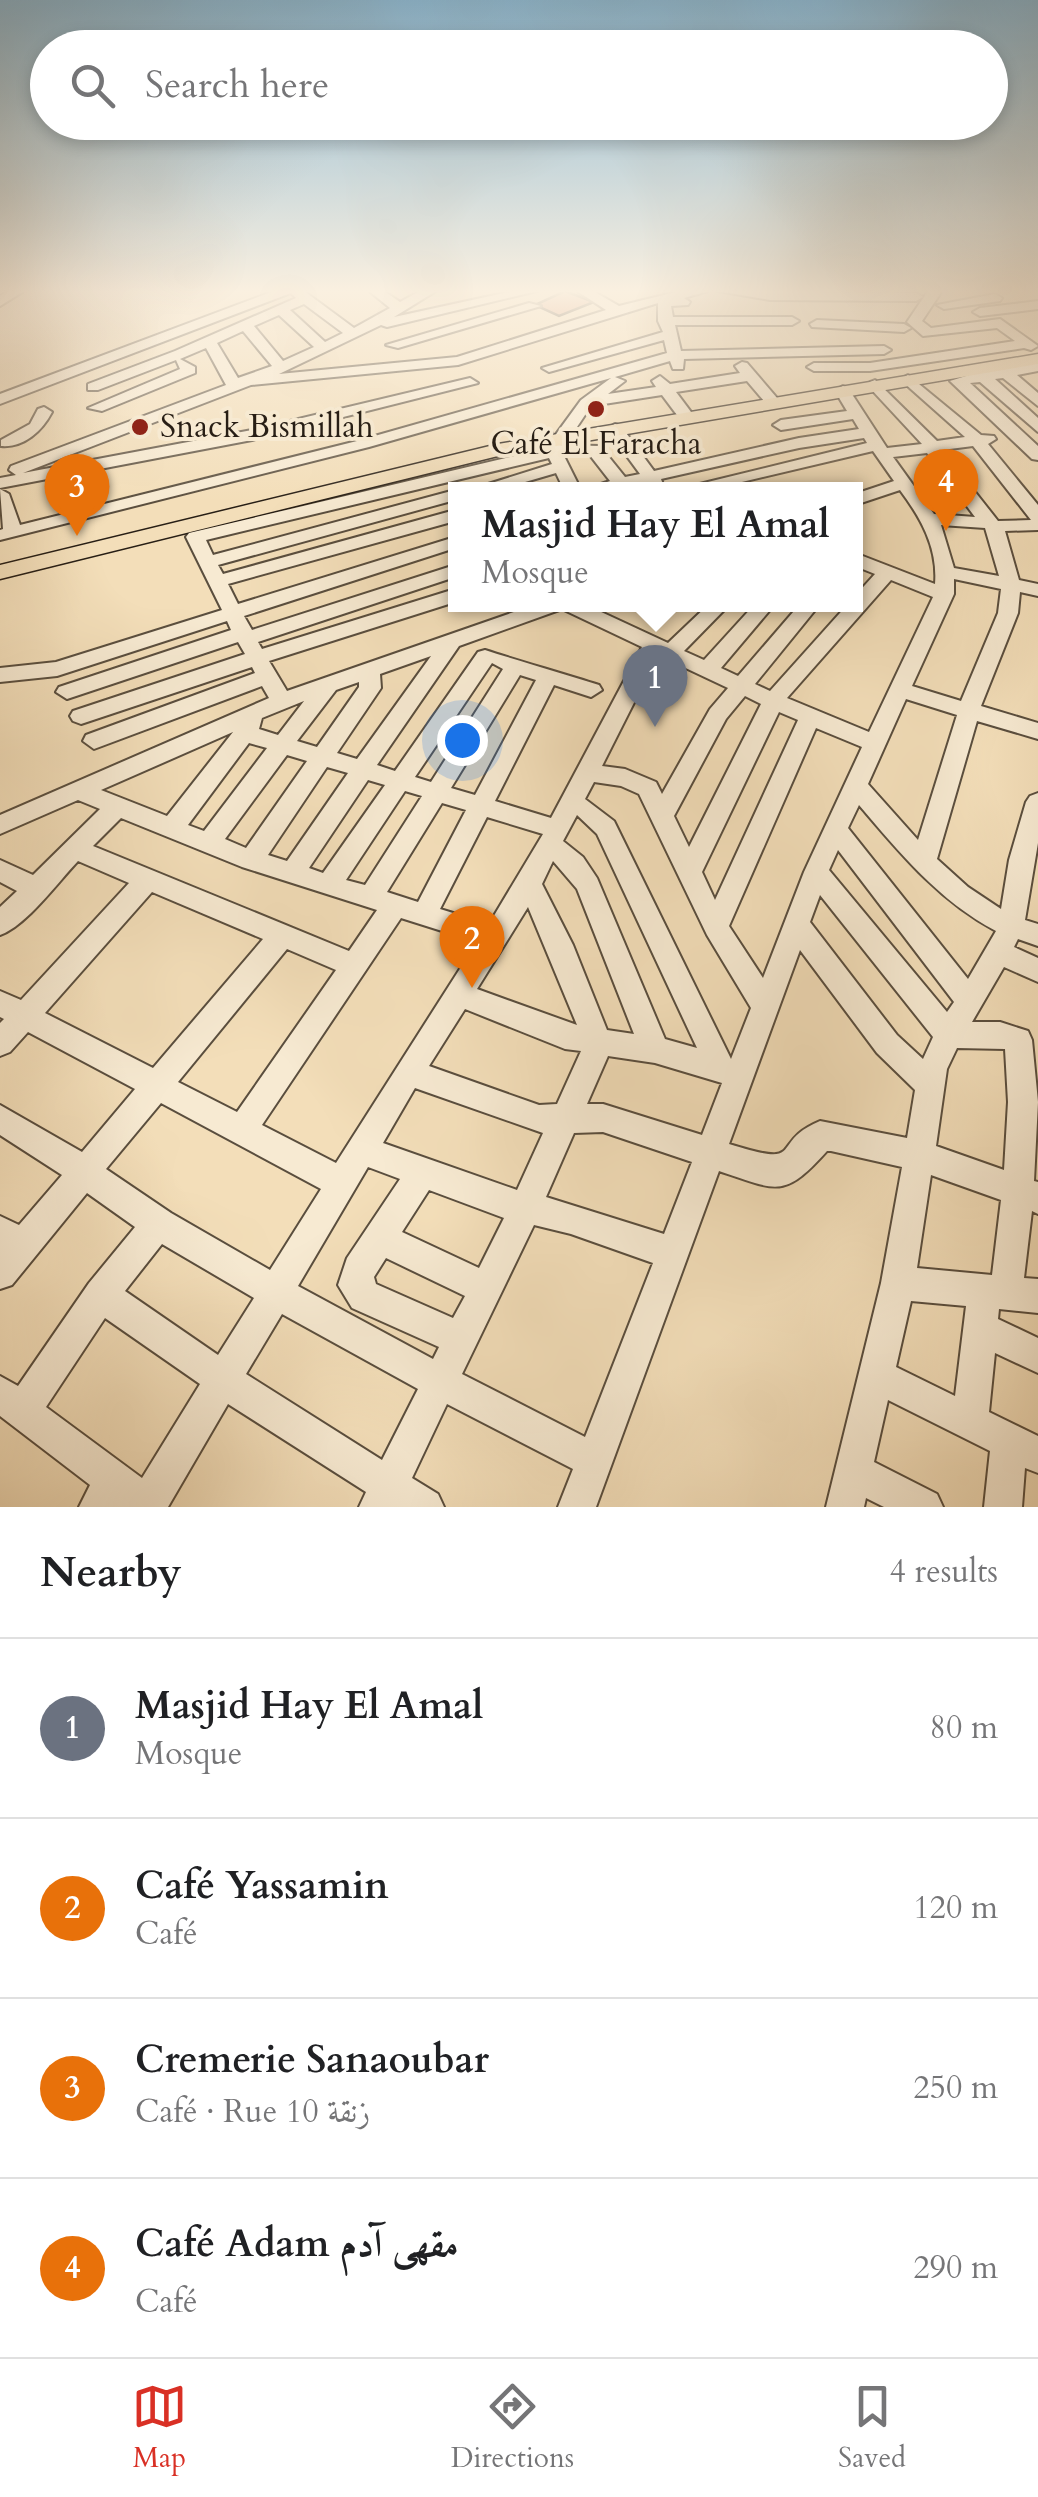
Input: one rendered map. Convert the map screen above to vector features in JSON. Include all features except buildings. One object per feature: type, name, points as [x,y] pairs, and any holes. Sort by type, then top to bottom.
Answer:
[{"type":"main road","points":[[0,562],[428,458],[559,454],[684,412],[1026,361]]},
{"type":"main road","points":[[0,572],[380,477],[559,454],[765,401],[866,427],[872,376],[908,380],[1027,361]]},
{"type":"street","points":[[0,399],[103,361]]},
{"type":"street","points":[[93,387],[160,361]]},
{"type":"street","points":[[222,361],[237,384]]},
{"type":"street","points":[[275,361],[279,366]]},
{"type":"street","points":[[0,480],[41,460],[290,361]]},
{"type":"street","points":[[237,384],[450,361]]},
{"type":"street","points":[[550,368],[584,361]]},
{"type":"street","points":[[0,480],[101,487],[363,444],[618,361]]},
{"type":"street","points":[[549,482],[586,403],[609,384],[652,370],[659,361]]},
{"type":"street","points":[[719,361],[745,371],[781,425],[815,459]]},
{"type":"street","points":[[586,403],[745,371],[764,361]]},
{"type":"street","points":[[813,361],[872,376],[1021,361]]},
{"type":"street","points":[[872,376],[882,361]]},
{"type":"street","points":[[1031,361],[958,381],[1038,455]]},
{"type":"street","points":[[96,408],[190,370],[182,363]]},
{"type":"street","points":[[96,364],[138,391]]},
{"type":"street","points":[[652,370],[684,412]]},
{"type":"street","points":[[1004,371],[1038,401]]},
{"type":"street","points":[[781,425],[866,427],[932,446],[1038,430],[982,375]]},
{"type":"street","points":[[872,376],[992,524],[1012,587],[1008,613],[969,708],[924,862]]},
{"type":"street","points":[[908,380],[978,440],[1038,517]]},
{"type":"street","points":[[0,494],[6,533],[101,487],[470,383]]},
{"type":"street","points":[[155,384],[188,402]]},
{"type":"street","points":[[4,443],[36,427],[44,412]]},
{"type":"street","points":[[658,482],[866,427]]},
{"type":"street","points":[[717,482],[815,459],[866,427]]},
{"type":"street","points":[[577,1507],[710,1154],[730,1072],[765,1006],[816,872],[945,583],[932,520],[866,427]]},
{"type":"street","points":[[271,706],[262,668],[194,540],[199,535],[594,449],[621,438],[653,482]]},
{"type":"street","points":[[4,443],[41,460]]},
{"type":"street","points":[[594,449],[620,482]]},
{"type":"street","points":[[494,482],[559,454]]},
{"type":"street","points":[[863,497],[905,483]]},
{"type":"street","points":[[1018,491],[1038,489]]},
{"type":"street","points":[[209,562],[448,497]]},
{"type":"street","points":[[354,500],[397,559],[484,657],[591,690]]},
{"type":"street","points":[[218,581],[448,517]]},
{"type":"street","points":[[932,520],[1038,525]]},
{"type":"street","points":[[0,675],[58,669],[448,544]]},
{"type":"street","points":[[863,562],[945,583],[1038,590]]},
{"type":"street","points":[[863,599],[888,571]]},
{"type":"street","points":[[68,692],[448,573]]},
{"type":"street","points":[[80,716],[199,673],[262,668],[513,612]]},
{"type":"street","points":[[583,612],[875,743]]},
{"type":"street","points":[[159,1224],[11,1402],[106,1493],[148,1506],[409,1072],[529,884],[586,772],[662,648],[710,612]]},
{"type":"street","points":[[708,670],[759,612]]},
{"type":"street","points":[[662,814],[708,729],[740,685],[804,612]]},
{"type":"street","points":[[690,871],[772,700],[851,612]]},
{"type":"street","points":[[2,819],[271,706],[370,669],[450,623]]},
{"type":"street","points":[[292,874],[362,769],[450,623]]},
{"type":"street","points":[[328,886],[484,657]]},
{"type":"street","points":[[241,1131],[354,964],[436,793],[516,665]]},
{"type":"street","points":[[94,741],[262,668]]},
{"type":"street","points":[[58,669],[113,774]]},
{"type":"street","points":[[251,860],[370,688],[370,669]]},
{"type":"street","points":[[424,915],[548,676]]},
{"type":"street","points":[[208,844],[328,684]]},
{"type":"street","points":[[900,690],[1038,731]]},
{"type":"street","points":[[171,830],[244,733],[271,706]]},
{"type":"street","points":[[716,927],[810,716]]},
{"type":"street","points":[[244,733],[480,807],[559,825],[587,810],[606,828],[730,1072]]},
{"type":"street","points":[[586,772],[642,783],[652,794],[716,927],[765,1006]]},
{"type":"street","points":[[855,786],[924,862],[979,912],[1016,939],[1038,970]]},
{"type":"street","points":[[76,790],[251,860],[495,938]]},
{"type":"street","points":[[0,924],[116,808]]},
{"type":"street","points":[[913,1504],[849,1490],[898,1284],[922,1156],[930,1085],[948,1034],[1016,939],[1036,815]]},
{"type":"street","points":[[559,825],[574,864],[588,885],[655,1050]]},
{"type":"street","points":[[835,828],[970,1002]]},
{"type":"street","points":[[76,850],[354,964]]},
{"type":"street","points":[[0,870],[38,890]]},
{"type":"street","points":[[816,872],[948,1034],[1000,1035],[1018,1040],[1028,1195],[1009,1294],[981,1329],[970,1420]]},
{"type":"street","points":[[0,1043],[12,1009],[146,880]]},
{"type":"street","points":[[383,1496],[568,1119],[598,1042],[560,945],[529,884]]},
{"type":"street","points":[[796,924],[887,1044],[930,1085]]},
{"type":"street","points":[[0,1274],[12,1239],[86,1171],[281,937]]},
{"type":"street","points":[[458,994],[542,1028],[598,1042],[655,1050],[730,1072]]},
{"type":"street","points":[[12,1009],[342,1183]]},
{"type":"street","points":[[409,1072],[539,1119],[603,1118],[777,1173],[790,1169],[824,1135],[922,1156],[1028,1195]]},
{"type":"street","points":[[0,1120],[86,1171],[159,1224],[275,1292],[437,1382],[595,1461]]},
{"type":"street","points":[[362,1150],[525,1209],[570,1218],[670,1253]]},
{"type":"street","points":[[423,1172],[379,1238],[355,1284],[360,1292],[460,1339]]},
{"type":"street","points":[[379,1238],[485,1288]]},
{"type":"street","points":[[898,1284],[1009,1294]]},
{"type":"street","points":[[100,1295],[383,1496],[426,1507]]},
{"type":"street","points":[[981,1329],[1038,1356]]},
{"type":"street","points":[[876,1376],[1024,1448],[1003,1507]]},
{"type":"place","name":"Café El Faracha","points":[[596,409]]},
{"type":"place","name":"Snack Bismillah","points":[[140,427]]},
{"type":"place","name":"Café Adam مقهى آدم","points":[[946,531]]},
{"type":"place","name":"Cremerie Sanaoubar","points":[[77,536]]},
{"type":"place","name":"Masjid Hay El Amal","points":[[655,727]]},
{"type":"place","name":"Café Yassamin","points":[[472,988]]}]
